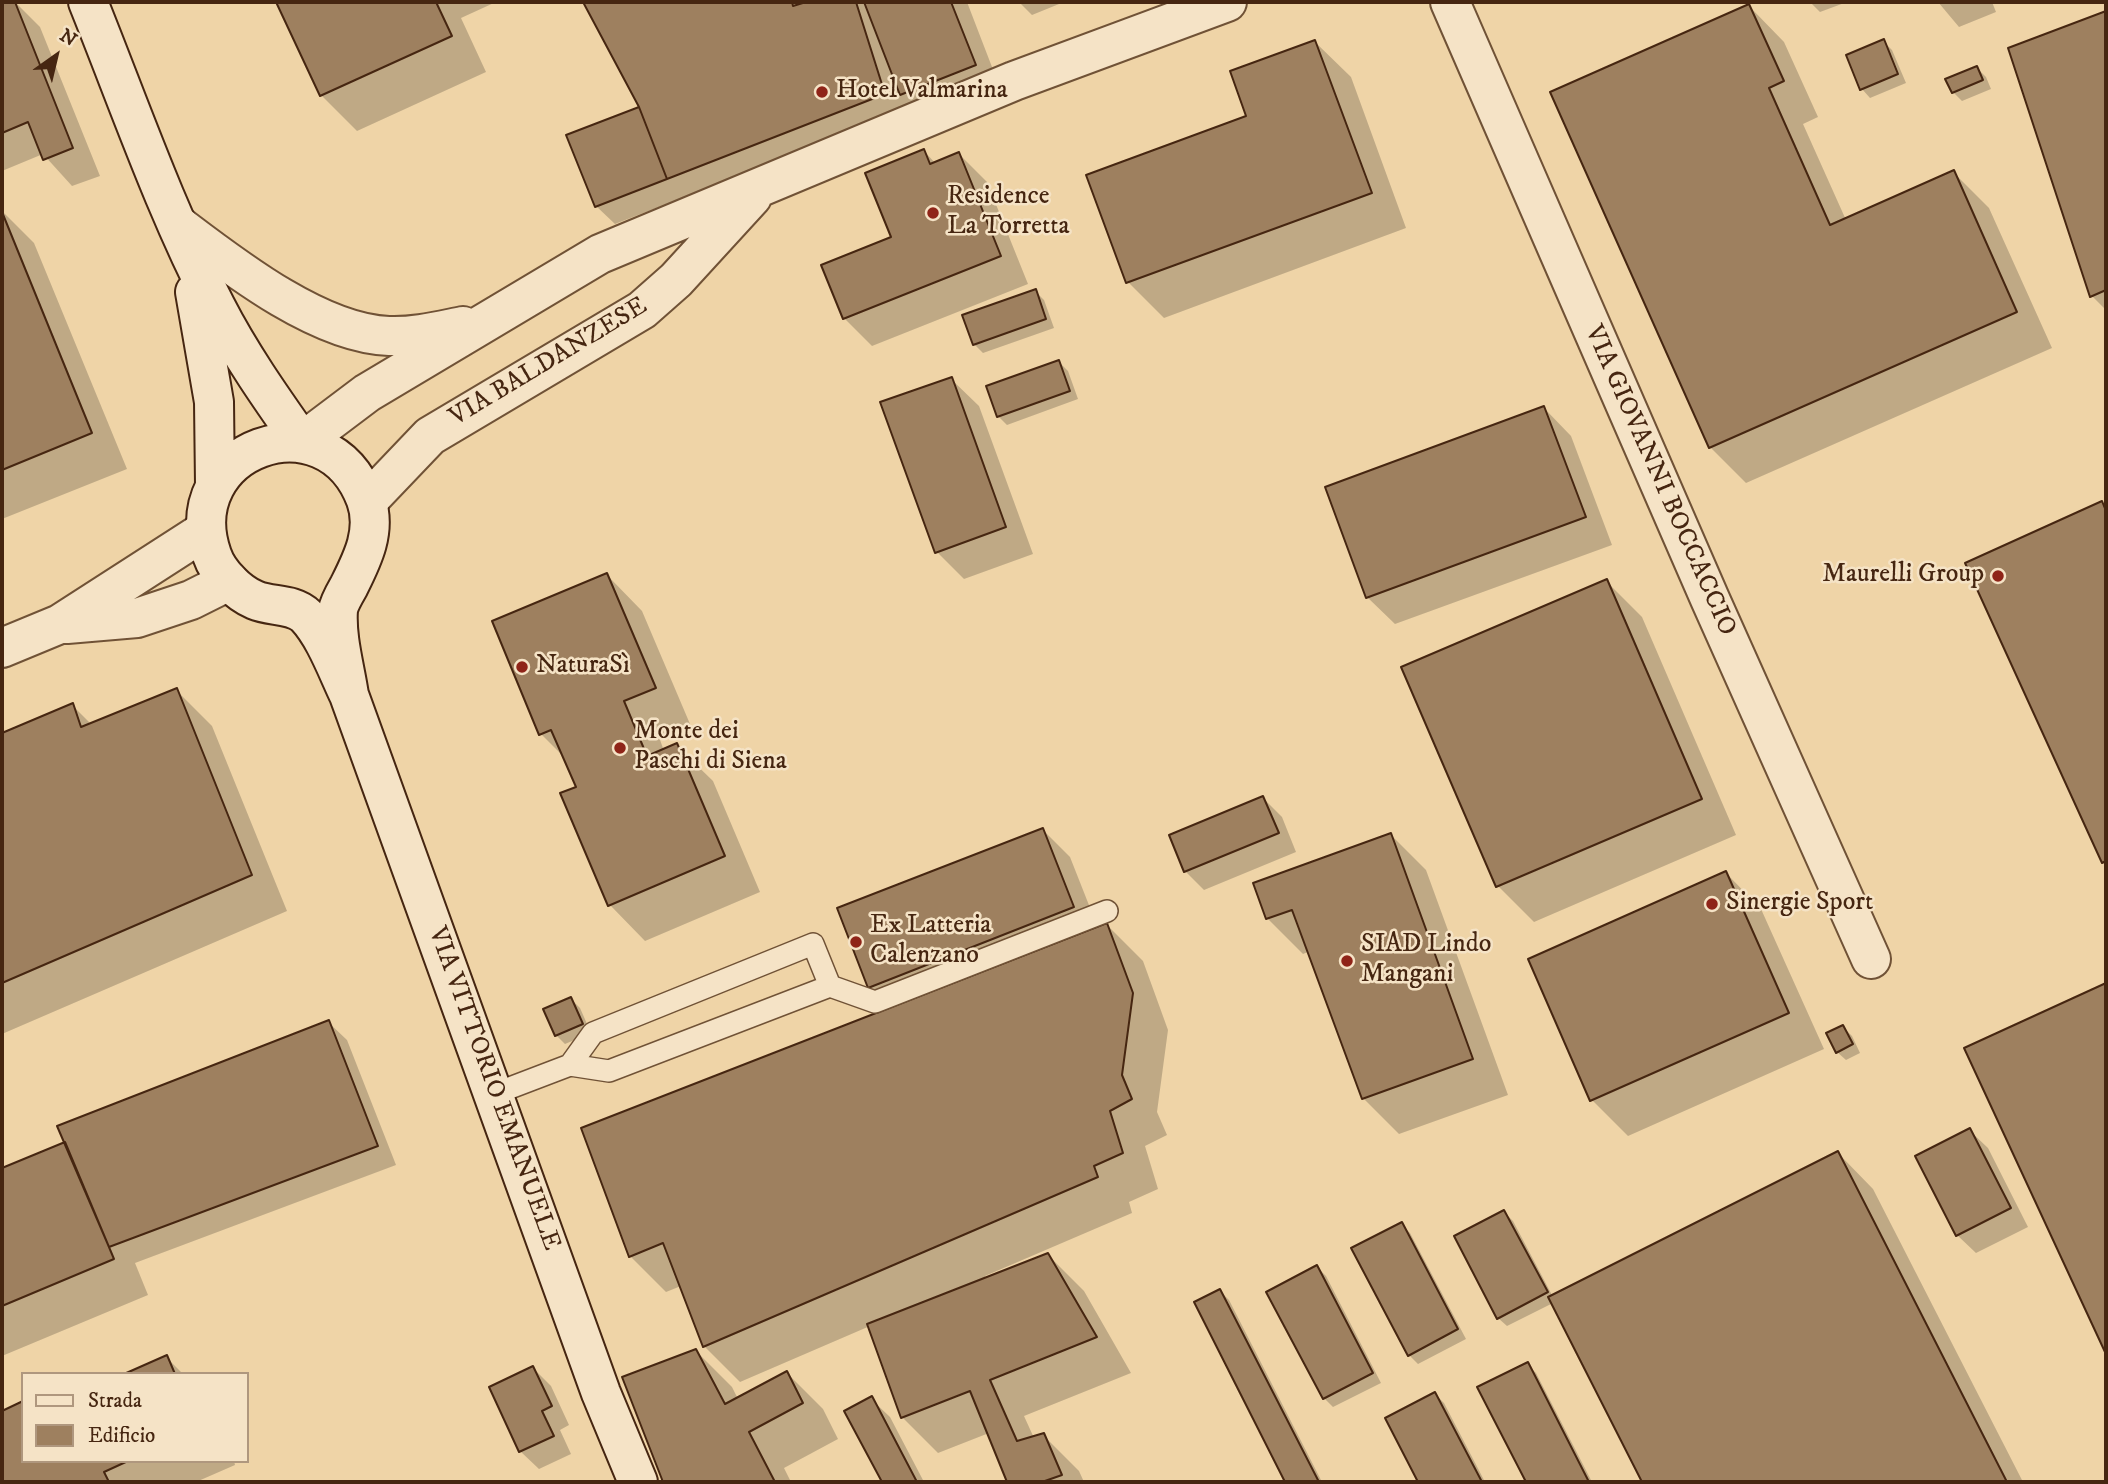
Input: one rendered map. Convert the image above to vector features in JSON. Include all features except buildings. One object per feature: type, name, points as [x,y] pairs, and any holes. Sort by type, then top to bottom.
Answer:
[{"type":"street","name":"VIA VITTORIO EMANUELE","points":[[88,2],[178,225],[216,307],[255,376],[302,442]]},
{"type":"street","name":"VIA BALDANZESE","points":[[302,442],[367,393],[600,254],[1014,81],[1227,2]]},
{"type":"street","name":"VIA GIOVANNI BOCCACCIO","points":[[1450,2],[1871,960]]},
{"type":"street","name":"VIA BALDANZESE","points":[[367,502],[430,436],[642,310],[676,280],[758,190]]},
{"type":"street","name":"VIA VITTORIO EMANUELE","points":[[178,225],[201,317],[214,402],[215,485],[206,530],[212,558],[229,582],[255,600],[288,607],[305,614],[349,695],[601,1393],[638,1482]]},
{"type":"street","name":"VIA BALDANZESE","points":[[178,225],[242,273],[292,303],[343,327],[387,336],[429,334],[492,320]]},
{"type":"street","name":"VIA VITTORIO EMANUELE","points":[[215,485],[228,467],[252,450],[271,442],[302,442],[327,453],[352,473],[367,502],[369,532],[365,553],[338,608],[349,695]]},
{"type":"street","points":[[2,648],[60,624],[206,530]]},
{"type":"street","name":"VIA VITTORIO EMANUELE","points":[[288,607],[320,601],[337,591],[356,572]]},
{"type":"street","points":[[60,624],[137,618],[191,600],[229,582]]},
{"type":"lane","points":[[494,1094],[570,1065],[609,1071],[830,986],[875,1002],[1107,911]]},
{"type":"lane","points":[[570,1065],[593,1033],[813,944],[830,986]]},
{"type":"place","name":"Hotel Valmarina","points":[[822,92]]},
{"type":"place","name":"Residence La Torretta","points":[[933,213]]},
{"type":"place","name":"Maurelli Group","points":[[1998,576]]},
{"type":"place","name":"NaturaSì","points":[[522,667]]},
{"type":"place","name":"Monte dei Paschi di Siena","points":[[620,748]]},
{"type":"place","name":"Sinergie Sport","points":[[1712,904]]},
{"type":"place","name":"Ex Latteria Calenzano","points":[[856,942]]},
{"type":"place","name":"SIAD Lindo Mangani","points":[[1347,961]]}]
